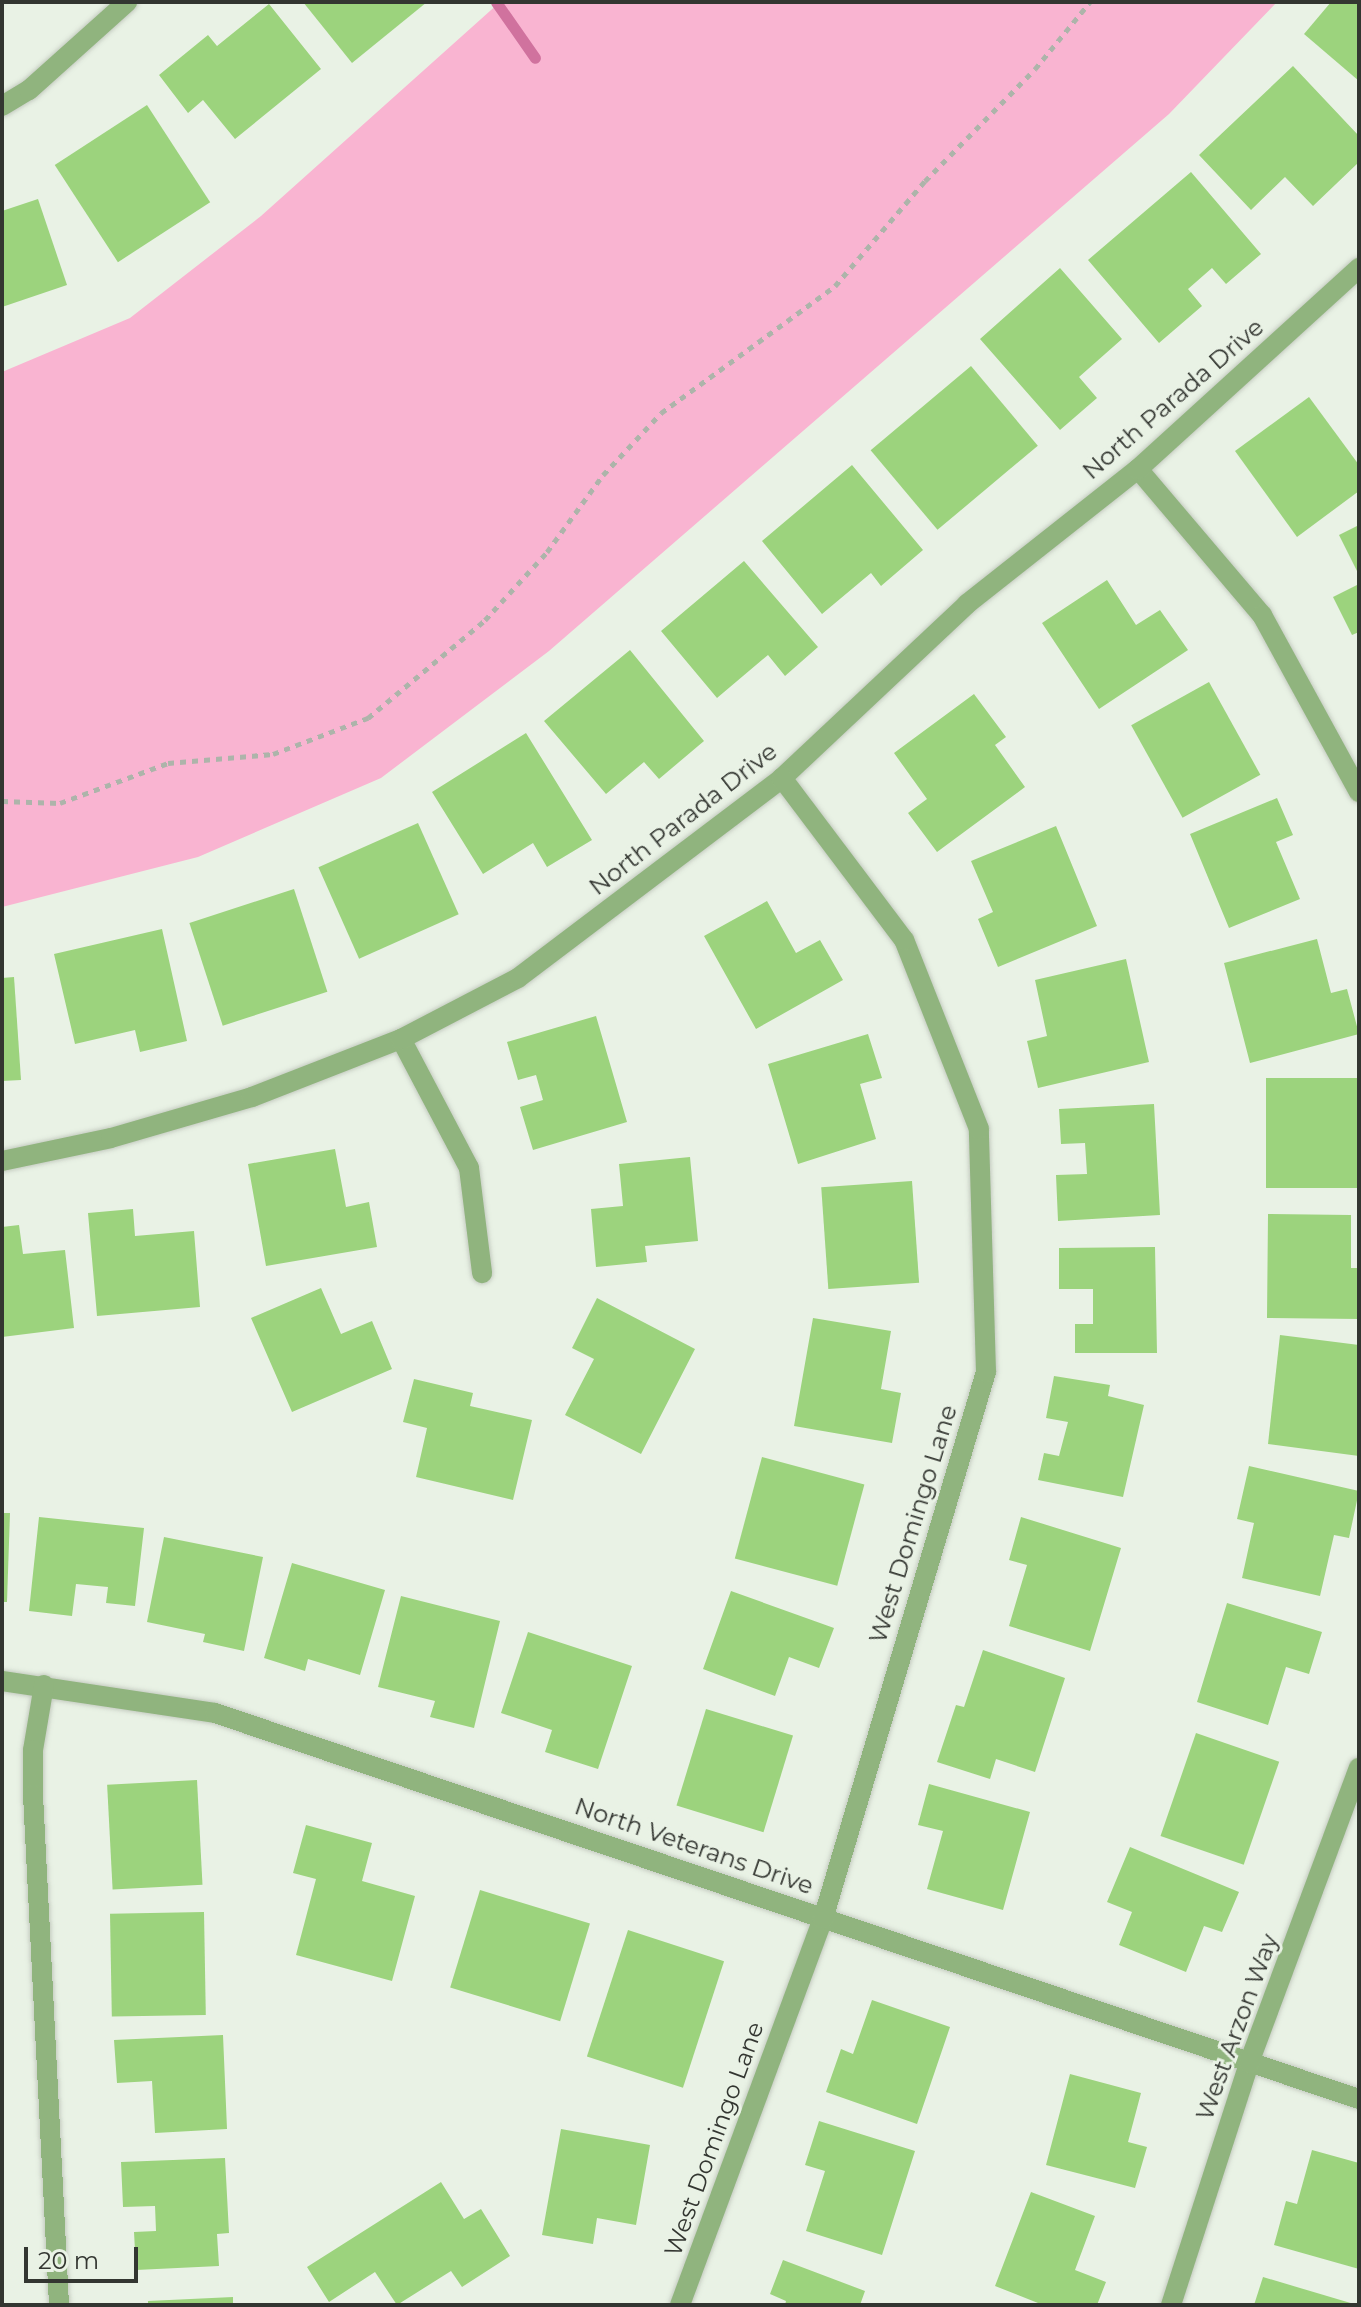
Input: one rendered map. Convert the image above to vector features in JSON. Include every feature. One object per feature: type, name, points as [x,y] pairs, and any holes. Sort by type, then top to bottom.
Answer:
[{"type":"street","points":[[2,106],[29,90],[127,2]]},
{"type":"street","name":"North Parada Drive","points":[[2,1161],[111,1138],[252,1097],[401,1039],[518,978],[782,778],[967,604],[1138,469],[1359,268]]},
{"type":"street","points":[[1138,469],[1262,615],[1359,792]]},
{"type":"street","name":"West Domingo Lane","points":[[680,2305],[823,1919],[986,1372],[979,1129],[904,940],[782,778]]},
{"type":"street","points":[[401,1039],[469,1168],[482,1273]]},
{"type":"street","name":"North Veterans Drive","points":[[2,1681],[215,1713],[1359,2099]]},
{"type":"street","points":[[44,1685],[33,1750],[33,1795],[59,2305]]},
{"type":"street","name":"West Arzon Way","points":[[1171,2305],[1249,2063],[1359,1768]]},
{"type":"path","points":[[2,801],[60,803],[168,763],[273,754],[368,718],[485,620],[547,552],[603,475],[661,413],[835,286],[925,181],[1035,69],[1090,2]]},
{"type":"shaded area","points":[[500,2],[1277,2],[1169,114],[549,651],[381,778],[198,857],[2,907],[2,372],[130,318],[261,216]]},
{"type":"building","points":[[303,2],[427,2],[352,63]]},
{"type":"building","points":[[1331,2],[1359,2],[1359,81],[1304,34]]},
{"type":"building","points":[[269,4],[321,69],[235,139],[203,100],[188,113],[159,75],[208,35],[217,46]]},
{"type":"building","points":[[1293,66],[1359,136],[1359,162],[1313,206],[1285,177],[1251,210],[1199,155]]},
{"type":"building","points":[[147,105],[210,202],[118,262],[55,165]]},
{"type":"building","points":[[1191,172],[1261,254],[1226,284],[1212,268],[1188,289],[1202,306],[1159,343],[1088,260]]},
{"type":"building","points":[[38,199],[67,285],[2,307],[2,211]]},
{"type":"building","points":[[1060,268],[1122,339],[1079,377],[1097,398],[1060,430],[980,339]]},
{"type":"building","points":[[971,366],[1038,446],[937,530],[871,450]]},
{"type":"building","points":[[1309,397],[1359,465],[1359,491],[1297,537],[1235,451]]},
{"type":"building","points":[[852,465],[923,550],[881,586],[871,573],[822,614],[762,541]]},
{"type":"building","points":[[1359,525],[1359,575],[1339,535]]},
{"type":"building","points":[[744,561],[818,647],[785,676],[768,655],[717,698],[661,631]]},
{"type":"building","points":[[1107,580],[1136,625],[1160,610],[1188,650],[1099,709],[1042,623]]},
{"type":"building","points":[[1359,584],[1359,632],[1352,635],[1333,597]]},
{"type":"building","points":[[630,650],[704,741],[659,779],[644,762],[606,794],[544,721]]},
{"type":"building","points":[[1209,682],[1260,775],[1183,818],[1131,725]]},
{"type":"building","points":[[974,694],[1006,737],[995,745],[1025,787],[937,852],[908,813],[927,799],[894,753]]},
{"type":"building","points":[[526,733],[592,840],[547,867],[533,843],[483,874],[432,792]]},
{"type":"building","points":[[1277,798],[1293,835],[1276,842],[1300,899],[1229,928],[1190,834]]},
{"type":"building","points":[[418,823],[459,914],[359,959],[318,867]]},
{"type":"building","points":[[1056,826],[1097,926],[998,967],[978,919],[993,912],[971,861]]},
{"type":"building","points":[[294,889],[327,992],[223,1026],[189,923]]},
{"type":"building","points":[[767,901],[796,953],[820,940],[843,980],[756,1029],[704,936]]},
{"type":"building","points":[[162,929],[187,1041],[140,1052],[135,1030],[75,1044],[54,954]]},
{"type":"building","points":[[1317,939],[1331,993],[1347,989],[1359,1034],[1250,1063],[1224,963]]},
{"type":"building","points":[[1126,959],[1149,1062],[1038,1088],[1027,1041],[1047,1036],[1035,980]]},
{"type":"building","points":[[14,977],[21,1080],[2,1081],[2,978]]},
{"type":"building","points":[[596,1016],[627,1122],[533,1150],[520,1107],[543,1100],[536,1075],[518,1080],[507,1042]]},
{"type":"building","points":[[868,1034],[882,1078],[860,1084],[876,1139],[798,1164],[768,1064]]},
{"type":"building","points":[[1266,1078],[1359,1078],[1359,1188],[1266,1188]]},
{"type":"building","points":[[1154,1104],[1160,1215],[1058,1221],[1056,1175],[1087,1174],[1085,1143],[1061,1144],[1059,1109]]},
{"type":"building","points":[[335,1149],[346,1207],[369,1202],[377,1247],[266,1266],[248,1164]]},
{"type":"building","points":[[690,1157],[698,1241],[645,1246],[647,1262],[596,1267],[591,1209],[623,1206],[619,1164]]},
{"type":"building","points":[[912,1181],[919,1283],[828,1289],[821,1187]]},
{"type":"building","points":[[133,1209],[135,1236],[194,1231],[200,1307],[97,1316],[88,1213]]},
{"type":"building","points":[[1268,1214],[1351,1215],[1351,1268],[1359,1268],[1359,1319],[1267,1318]]},
{"type":"building","points":[[19,1225],[23,1254],[65,1250],[74,1328],[2,1337],[2,1227]]},
{"type":"building","points":[[1155,1247],[1157,1353],[1075,1353],[1075,1324],[1093,1324],[1093,1289],[1059,1289],[1059,1248]]},
{"type":"building","points":[[321,1288],[341,1334],[372,1321],[392,1369],[292,1412],[251,1318]]},
{"type":"building","points":[[597,1298],[695,1349],[641,1454],[565,1415],[594,1359],[572,1348]]},
{"type":"building","points":[[813,1318],[891,1331],[881,1389],[901,1393],[892,1443],[794,1426]]},
{"type":"building","points":[[1280,1335],[1359,1345],[1359,1456],[1268,1444]]},
{"type":"building","points":[[1054,1376],[1110,1385],[1108,1396],[1144,1405],[1123,1497],[1038,1480],[1044,1453],[1059,1456],[1068,1422],[1046,1418]]},
{"type":"building","points":[[414,1379],[473,1393],[470,1406],[532,1420],[513,1500],[416,1477],[427,1428],[403,1422]]},
{"type":"building","points":[[762,1457],[864,1484],[837,1586],[735,1558]]},
{"type":"building","points":[[1249,1466],[1359,1491],[1349,1538],[1334,1535],[1320,1596],[1242,1578],[1254,1523],[1237,1519]]},
{"type":"building","points":[[2,1513],[10,1513],[7,1602],[2,1602]]},
{"type":"building","points":[[39,1517],[144,1528],[135,1606],[106,1603],[108,1587],[76,1584],[72,1616],[29,1611]]},
{"type":"building","points":[[1021,1517],[1121,1548],[1090,1651],[1009,1626],[1027,1565],[1009,1560]]},
{"type":"building","points":[[164,1537],[263,1557],[244,1651],[203,1642],[205,1634],[147,1622]]},
{"type":"building","points":[[292,1563],[385,1590],[360,1675],[308,1659],[305,1671],[264,1658]]},
{"type":"building","points":[[731,1591],[834,1628],[819,1668],[789,1657],[775,1696],[703,1669]]},
{"type":"building","points":[[401,1596],[500,1621],[474,1728],[430,1717],[435,1701],[378,1687]]},
{"type":"building","points":[[1227,1603],[1322,1632],[1309,1674],[1286,1667],[1268,1725],[1197,1702]]},
{"type":"building","points":[[528,1632],[632,1666],[598,1769],[545,1752],[552,1730],[501,1713]]},
{"type":"building","points":[[983,1650],[1065,1678],[1035,1772],[996,1759],[990,1779],[937,1762],[956,1705],[964,1707]]},
{"type":"building","points":[[706,1709],[793,1736],[763,1832],[676,1806]]},
{"type":"building","points":[[1196,1733],[1279,1762],[1244,1865],[1161,1836]]},
{"type":"building","points":[[197,1780],[202,1885],[113,1890],[107,1785]]},
{"type":"building","points":[[929,1784],[1030,1812],[1003,1910],[927,1889],[943,1831],[918,1825]]},
{"type":"building","points":[[306,1825],[372,1843],[362,1881],[415,1896],[392,1981],[296,1955],[316,1879],[293,1873]]},
{"type":"building","points":[[1130,1847],[1239,1892],[1222,1932],[1204,1926],[1186,1972],[1119,1945],[1132,1912],[1107,1902]]},
{"type":"building","points":[[480,1890],[590,1924],[560,2021],[450,1988]]},
{"type":"building","points":[[204,1912],[206,2015],[112,2017],[110,1914]]},
{"type":"building","points":[[628,1930],[724,1961],[683,2088],[587,2056]]},
{"type":"building","points":[[872,2000],[950,2027],[917,2124],[826,2092],[841,2049],[853,2054]]},
{"type":"building","points":[[223,2035],[227,2129],[155,2133],[152,2081],[117,2083],[114,2040]]},
{"type":"building","points":[[1070,2074],[1141,2093],[1128,2142],[1147,2147],[1135,2188],[1046,2165]]},
{"type":"building","points":[[819,2121],[915,2151],[882,2255],[806,2231],[825,2171],[805,2165]]},
{"type":"building","points":[[561,2129],[650,2145],[636,2225],[597,2218],[593,2244],[542,2235]]},
{"type":"building","points":[[1312,2150],[1359,2163],[1359,2269],[1274,2245],[1286,2201],[1297,2204]]},
{"type":"building","points":[[225,2158],[229,2233],[217,2234],[219,2266],[136,2270],[134,2232],[156,2231],[155,2206],[123,2207],[121,2162]]},
{"type":"building","points":[[441,2182],[464,2219],[481,2209],[510,2256],[462,2287],[451,2271],[397,2305],[375,2272],[329,2302],[307,2267]]},
{"type":"building","points":[[1031,2192],[1095,2216],[1075,2270],[1106,2282],[1097,2305],[1043,2305],[995,2286]]},
{"type":"building","points":[[783,2260],[865,2291],[860,2305],[785,2305],[786,2301],[770,2294]]},
{"type":"building","points":[[1263,2277],[1354,2304],[1354,2305],[1254,2305]]},
{"type":"building","points":[[233,2297],[233,2305],[148,2305],[148,2301]]},
{"type":"waterway","points":[[496,2],[535,58]]}]
